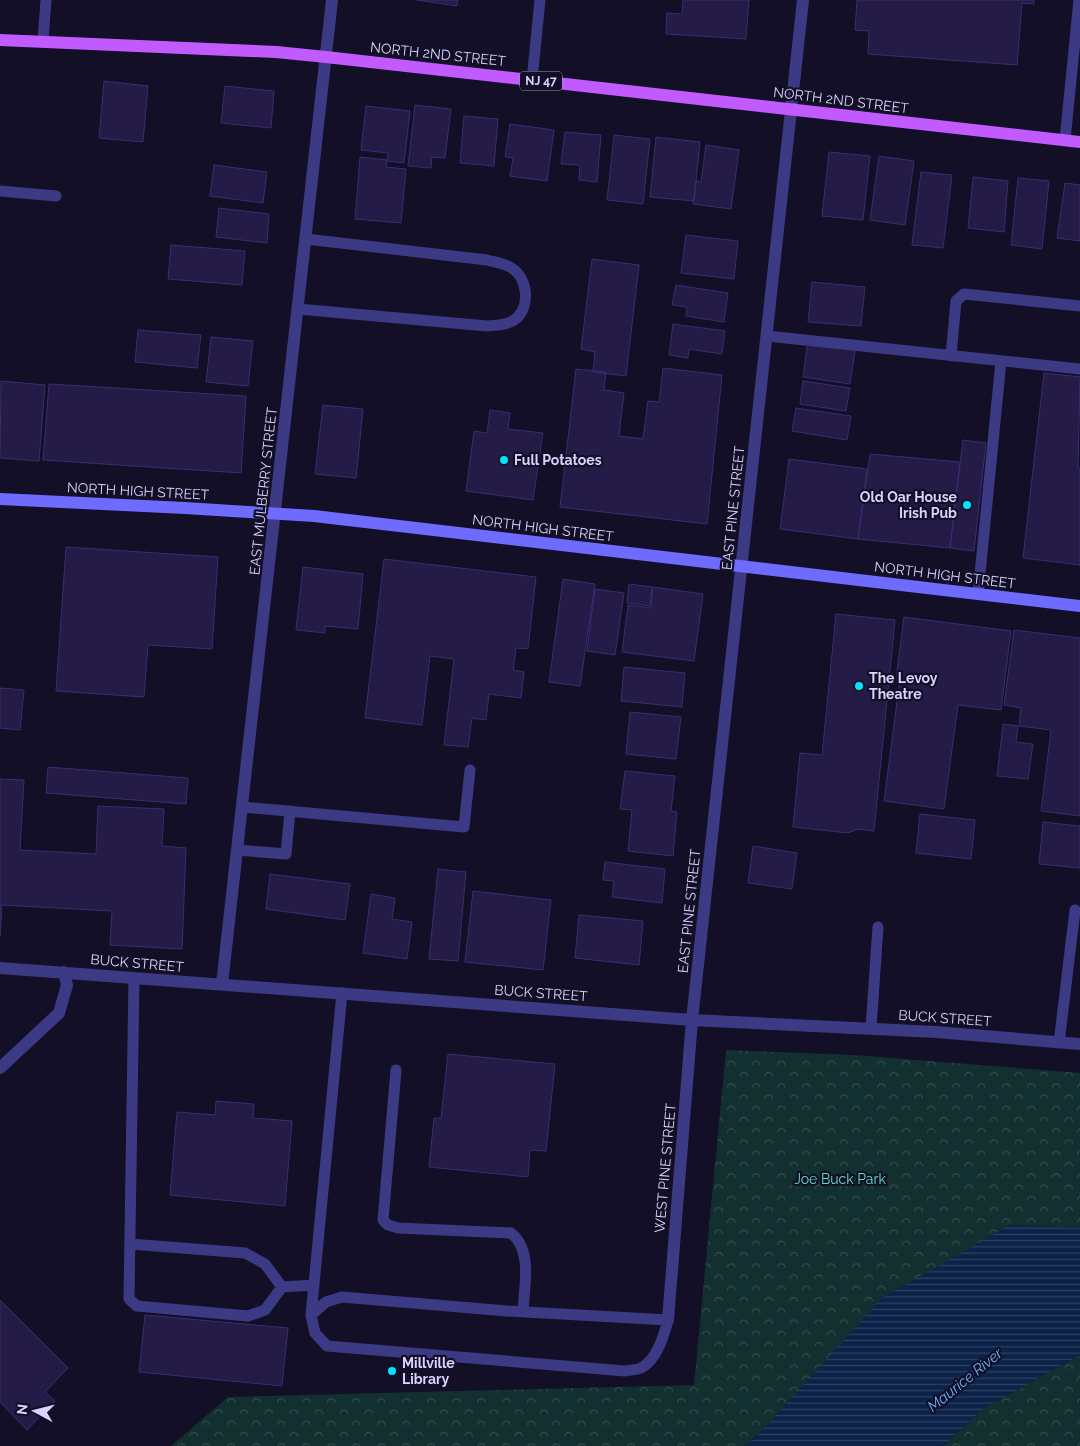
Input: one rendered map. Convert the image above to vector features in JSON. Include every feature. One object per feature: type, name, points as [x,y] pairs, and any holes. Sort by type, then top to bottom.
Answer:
[{"type":"main road","name":"NORTH 2ND STREET","points":[[0,40],[276,52],[1080,142]]},
{"type":"street","name":"EAST MULBERRY STREET","points":[[222,984],[332,0]]},
{"type":"street","name":"EAST PINE STREET","points":[[692,1020],[803,0]]},
{"type":"street","name":"NORTH HIGH STREET","points":[[0,500],[276,514],[1080,606]]},
{"type":"street","name":"BUCK STREET","points":[[0,968],[692,1020],[871,1028],[1080,1044]]},
{"type":"street","points":[[0,1068],[58,1013],[67,985],[64,972]]},
{"type":"street","name":"WEST PINE STREET","points":[[668,1320],[692,1020]]},
{"type":"lane","points":[[43,41],[46,0]]},
{"type":"lane","points":[[532,80],[540,0]]},
{"type":"lane","points":[[1065,140],[1076,68],[1079,0]]},
{"type":"lane","points":[[0,191],[56,196]]},
{"type":"lane","points":[[298,309],[487,326],[504,325],[517,318],[524,307],[526,294],[523,283],[511,267],[487,260],[306,239]]},
{"type":"lane","points":[[951,356],[956,301],[964,294],[1080,306]]},
{"type":"lane","points":[[767,336],[1080,369]]},
{"type":"lane","points":[[978,594],[1001,361]]},
{"type":"lane","points":[[242,807],[464,826],[470,770]]},
{"type":"lane","points":[[237,850],[286,854],[290,811]]},
{"type":"lane","points":[[1059,1042],[1075,910]]},
{"type":"lane","points":[[871,1028],[878,927]]},
{"type":"lane","points":[[134,978],[129,1299],[137,1306],[248,1316],[265,1310],[282,1287],[314,1285]]},
{"type":"lane","points":[[311,1315],[326,1302],[342,1297],[523,1312],[668,1320],[663,1339],[655,1354],[642,1368],[625,1371],[327,1346],[315,1333],[311,1315],[342,993]]},
{"type":"lane","points":[[396,1070],[384,1220],[388,1225],[398,1228],[511,1233],[518,1239],[524,1253],[523,1312]]},
{"type":"lane","points":[[130,1244],[245,1252],[265,1264],[282,1287]]},
{"type":"green space","name":"Joe Buck Park","points":[[726,1050],[854,1055],[1080,1073],[1080,1228],[1010,1225],[744,1446],[171,1446],[228,1397],[694,1385]]},
{"type":"green space","points":[[1080,1355],[1080,1446],[943,1446],[984,1408]]},
{"type":"water","name":"Maurice River","points":[[1010,1225],[1080,1228],[1080,1355],[984,1408],[943,1446],[744,1446],[757,1436],[882,1298]]},
{"type":"building","points":[[417,0],[458,0],[457,6]]},
{"type":"building","points":[[683,0],[749,0],[746,39],[666,34],[667,13],[682,14]]},
{"type":"building","points":[[857,0],[1034,0],[1034,4],[1022,3],[1017,65],[868,54],[869,31],[855,30]]},
{"type":"building","points":[[104,81],[148,86],[143,142],[99,138]]},
{"type":"building","points":[[225,86],[274,91],[271,128],[221,123]]},
{"type":"building","points":[[415,105],[451,109],[445,158],[432,157],[431,168],[408,166]]},
{"type":"building","points":[[366,106],[410,111],[404,163],[387,161],[388,153],[361,150]]},
{"type":"building","points":[[464,116],[498,119],[494,166],[460,163]]},
{"type":"building","points":[[510,124],[554,130],[547,181],[510,176],[513,158],[505,157]]},
{"type":"building","points":[[565,132],[601,135],[597,182],[579,180],[580,165],[561,164]]},
{"type":"building","points":[[614,135],[650,139],[643,204],[607,200]]},
{"type":"building","points":[[656,137],[700,142],[694,201],[650,197]]},
{"type":"building","points":[[706,145],[739,150],[731,209],[693,204],[696,181],[701,182]]},
{"type":"building","points":[[829,152],[870,156],[863,220],[822,216]]},
{"type":"building","points":[[879,156],[914,161],[905,225],[870,220]]},
{"type":"building","points":[[360,157],[387,160],[386,167],[406,169],[401,223],[355,219]]},
{"type":"building","points":[[214,165],[267,172],[263,203],[210,196]]},
{"type":"building","points":[[921,172],[952,175],[943,248],[912,245]]},
{"type":"building","points":[[973,177],[1008,181],[1004,232],[968,228]]},
{"type":"building","points":[[1018,178],[1049,181],[1042,249],[1011,245]]},
{"type":"building","points":[[1065,183],[1080,185],[1080,241],[1057,238]]},
{"type":"building","points":[[219,208],[269,214],[267,243],[216,237]]},
{"type":"building","points":[[686,235],[738,241],[734,279],[681,273]]},
{"type":"building","points":[[171,245],[245,251],[242,285],[168,279]]},
{"type":"building","points":[[592,259],[639,265],[626,376],[593,372],[595,352],[581,349]]},
{"type":"building","points":[[812,282],[865,287],[861,326],[808,322]]},
{"type":"building","points":[[676,285],[728,293],[724,322],[686,316],[687,307],[672,305]]},
{"type":"building","points":[[673,324],[725,331],[722,354],[689,349],[688,358],[669,355]]},
{"type":"building","points":[[138,330],[201,335],[197,368],[135,362]]},
{"type":"building","points":[[211,337],[253,341],[248,386],[206,382]]},
{"type":"building","points":[[808,339],[856,345],[850,384],[803,377]]},
{"type":"building","points":[[663,368],[722,375],[707,524],[560,507],[576,369],[606,372],[604,390],[624,393],[619,436],[643,439],[648,401],[659,402]]},
{"type":"building","points":[[1044,373],[1080,377],[1078,468],[1080,468],[1080,565],[1023,558]]},
{"type":"building","points":[[1,381],[45,385],[39,461],[0,458]]},
{"type":"building","points":[[803,381],[850,388],[846,411],[800,404]]},
{"type":"building","points":[[49,384],[246,396],[241,473],[43,460]]},
{"type":"building","points":[[323,405],[363,409],[356,478],[315,474]]},
{"type":"building","points":[[796,408],[851,416],[847,440],[792,431]]},
{"type":"building","points":[[490,410],[510,413],[508,429],[543,433],[533,500],[466,491],[474,431],[487,433]]},
{"type":"building","name":"Old Oar House Irish Pub","points":[[963,440],[986,443],[974,551],[950,548]]},
{"type":"building","points":[[870,454],[960,462],[950,548],[858,539]]},
{"type":"building","points":[[789,459],[867,469],[858,539],[780,529]]},
{"type":"building","points":[[66,547],[218,557],[212,649],[148,645],[144,697],[56,691]]},
{"type":"building","points":[[384,559],[536,577],[528,649],[516,648],[513,670],[524,672],[521,698],[489,694],[486,720],[472,718],[468,747],[444,745],[454,659],[430,656],[422,725],[365,718]]},
{"type":"building","points":[[303,567],[363,574],[358,629],[325,626],[325,633],[296,630]]},
{"type":"building","points":[[563,579],[595,584],[580,686],[549,682]]},
{"type":"building","points":[[629,584],[652,587],[650,606],[627,603]]},
{"type":"building","points":[[653,587],[703,594],[694,661],[622,652],[628,605],[651,608]]},
{"type":"building","points":[[595,589],[624,593],[615,655],[587,651]]},
{"type":"building","name":"The Levoy Theatre","points":[[836,614],[895,620],[874,831],[858,829],[848,833],[793,827],[800,753],[822,755]]},
{"type":"building","points":[[904,617],[1011,631],[1001,710],[958,705],[944,809],[884,801],[900,679],[896,679]]},
{"type":"building","points":[[1014,630],[1080,638],[1080,816],[1041,811],[1051,730],[1019,726],[1021,708],[1004,705]]},
{"type":"building","points":[[624,667],[685,673],[682,707],[621,701]]},
{"type":"building","points":[[0,688],[24,690],[20,730],[0,728]]},
{"type":"building","points":[[630,712],[681,717],[676,759],[626,754]]},
{"type":"building","points":[[1003,724],[1018,726],[1016,742],[1033,744],[1028,779],[997,776]]},
{"type":"building","points":[[48,767],[188,778],[186,804],[46,793]]},
{"type":"building","points":[[625,771],[675,776],[671,811],[677,812],[673,856],[628,851],[632,810],[620,809]]},
{"type":"building","points":[[0,779],[24,780],[20,850],[96,854],[98,806],[164,809],[162,846],[186,848],[182,949],[110,945],[112,911],[2,905],[0,936]]},
{"type":"building","points":[[920,814],[975,820],[971,859],[916,853]]},
{"type":"building","points":[[1043,822],[1080,826],[1080,868],[1039,864]]},
{"type":"building","points":[[753,846],[797,853],[792,889],[748,883]]},
{"type":"building","points":[[605,862],[665,869],[662,903],[612,897],[614,881],[603,880]]},
{"type":"building","points":[[438,869],[466,872],[458,961],[429,959]]},
{"type":"building","points":[[270,874],[350,884],[345,920],[266,909]]},
{"type":"building","points":[[473,891],[551,900],[543,970],[465,962]]},
{"type":"building","points":[[371,894],[395,898],[392,919],[412,922],[407,959],[363,953]]},
{"type":"building","points":[[579,915],[643,921],[639,965],[575,958]]},
{"type":"building","points":[[448,1054],[555,1064],[546,1151],[530,1150],[528,1177],[429,1167],[434,1118],[441,1118]]},
{"type":"building","points":[[216,1101],[254,1104],[253,1118],[292,1121],[285,1206],[170,1195],[177,1112],[215,1115]]},
{"type":"building","points":[[0,1300],[68,1368],[45,1392],[55,1401],[27,1430],[0,1402]]},
{"type":"building","points":[[145,1315],[288,1328],[282,1386],[139,1372]]},
{"type":"place","name":"Full Potatoes","points":[[504,460]]},
{"type":"place","name":"Old Oar House Irish Pub","points":[[967,505]]},
{"type":"place","name":"The Levoy Theatre","points":[[859,686]]},
{"type":"place","name":"Millville Library","points":[[392,1371]]}]
